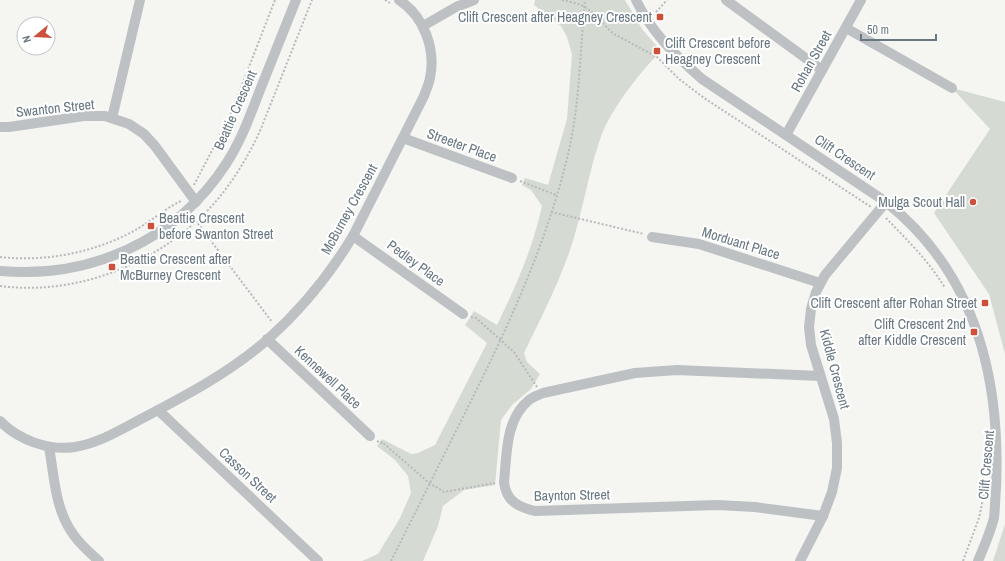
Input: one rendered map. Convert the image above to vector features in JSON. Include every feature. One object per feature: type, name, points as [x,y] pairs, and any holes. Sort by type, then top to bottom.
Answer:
[{"type":"street","points":[[112,118],[140,0]]},
{"type":"street","name":"Beattie Crescent","points":[[0,271],[19,273],[47,272],[74,268],[102,261],[152,237],[184,206],[196,202],[227,164],[243,135],[296,0]]},
{"type":"street","points":[[423,26],[456,7],[474,0]]},
{"type":"street","name":"Clift Crescent","points":[[636,0],[656,33],[678,57],[702,78],[886,202],[914,226],[938,254],[963,290],[974,309],[985,335],[997,373],[1002,408],[1004,445],[1001,482],[994,519],[978,561]]},
{"type":"street","points":[[726,0],[822,70]]},
{"type":"street","name":"Rohan Street","points":[[786,135],[861,0]]},
{"type":"street","name":"McBurney Crescent","points":[[0,421],[20,435],[49,447],[73,447],[90,444],[105,438],[220,375],[267,339],[315,290],[345,250],[353,236],[424,96],[430,78],[432,60],[430,42],[423,26],[414,13],[395,2]]},
{"type":"street","points":[[846,28],[952,88]]},
{"type":"street","name":"Swanton Street","points":[[0,127],[84,116],[112,118],[129,124],[144,134],[155,146],[196,202]]},
{"type":"street","name":"Streeter Place","points":[[403,138],[512,178]]},
{"type":"street","name":"Kiddle Crescent","points":[[800,561],[824,516],[832,492],[837,468],[837,443],[834,419],[811,345],[809,327],[811,309],[820,283],[886,202]]},
{"type":"street","name":"Pedley Place","points":[[353,236],[463,314]]},
{"type":"street","name":"Morduant Place","points":[[652,237],[699,244],[820,283]]},
{"type":"street","name":"Kennewell Place","points":[[267,339],[370,436]]},
{"type":"street","name":"Baynton Street","points":[[820,376],[677,370],[649,371],[543,393],[530,400],[515,416],[510,429],[504,488],[509,498],[518,505],[535,511],[716,505],[755,507],[824,516]]},
{"type":"street","name":"Casson Street","points":[[158,410],[318,561]]},
{"type":"street","points":[[49,447],[57,496],[62,515],[71,532],[99,561]]},
{"type":"path","points":[[385,0],[395,2]]},
{"type":"path","points":[[562,0],[585,6],[593,12],[607,29],[614,34],[658,56],[679,79],[704,98],[868,206]]},
{"type":"path","points":[[391,561],[501,341],[534,264],[556,196],[573,131],[585,0]]},
{"type":"path","points":[[656,12],[668,0]]},
{"type":"path","points":[[512,178],[556,196]]},
{"type":"path","points":[[184,206],[277,330]]},
{"type":"path","points":[[551,212],[640,232],[652,237]]},
{"type":"path","points":[[882,220],[886,218],[923,257],[945,289]]},
{"type":"path","points":[[463,314],[476,318],[514,352],[538,390],[543,393]]},
{"type":"path","points":[[370,436],[381,443],[382,442],[430,484],[444,492],[504,482]]},
{"type":"path","points":[[963,561],[979,518],[985,486]]},
{"type":"shaded area","points":[[535,0],[625,0],[642,29],[661,51],[645,68],[622,98],[601,135],[569,253],[554,291],[524,353],[527,362],[540,374],[531,389],[512,405],[501,420],[495,485],[464,490],[443,506],[438,526],[423,561],[362,561],[378,554],[400,518],[411,493],[408,476],[395,460],[377,446],[382,439],[411,454],[418,453],[435,445],[487,343],[465,325],[474,311],[497,325],[517,281],[534,237],[542,206],[531,190],[522,185],[525,178],[548,185],[567,119],[572,54],[567,37],[561,26],[534,5]]},
{"type":"shaded area","points":[[952,88],[1005,102],[1005,354],[989,294],[934,213],[990,129]]},
{"type":"shaded area","points":[[1005,524],[1005,561],[993,561]]},
{"type":"place","name":"Clift Crescent after Heagney Crescent","points":[[660,17]]},
{"type":"place","name":"Clift Crescent before Heagney Crescent","points":[[657,51]]},
{"type":"place","name":"Mulga Scout Hall","points":[[973,202]]},
{"type":"place","name":"Beattie Crescent before Swanton Street","points":[[151,226]]},
{"type":"place","name":"Beattie Crescent after McBurney Crescent","points":[[112,267]]},
{"type":"place","name":"Clift Crescent after Rohan Street","points":[[985,303]]},
{"type":"place","name":"Clift Crescent 2nd after Kiddle Crescent","points":[[974,332]]}]
